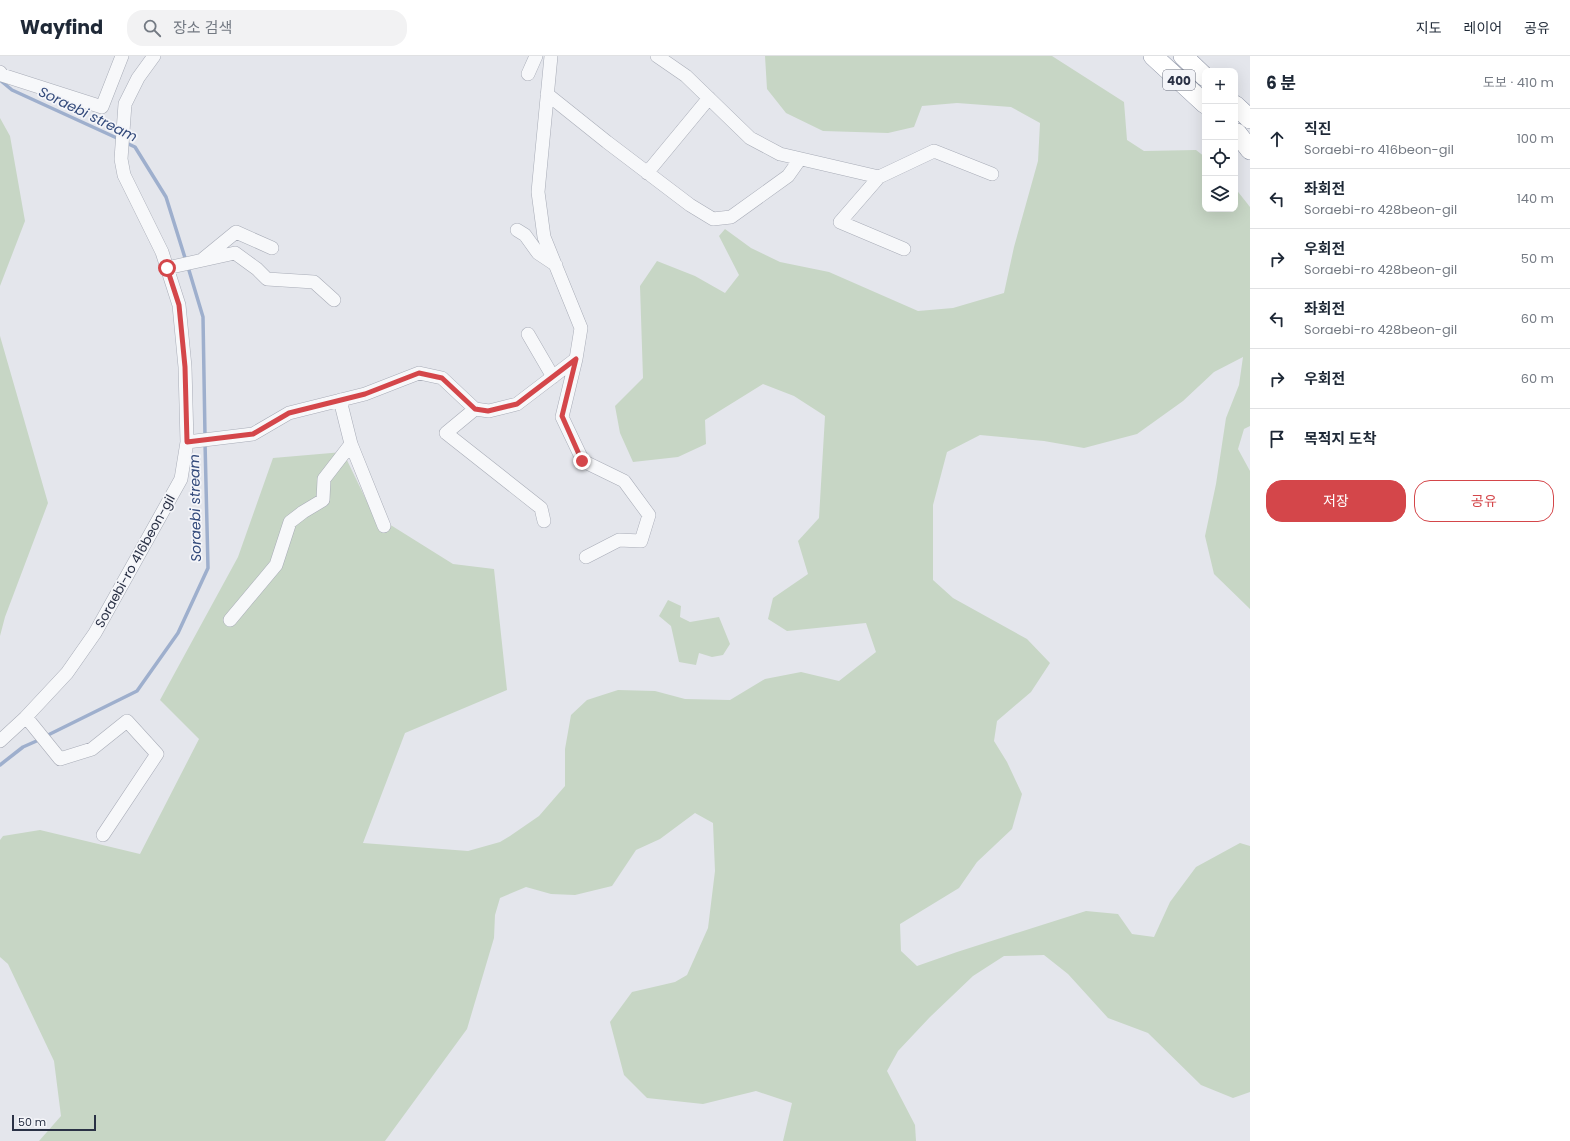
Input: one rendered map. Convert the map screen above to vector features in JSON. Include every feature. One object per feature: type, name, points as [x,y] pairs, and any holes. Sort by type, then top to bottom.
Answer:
[{"type":"highway","name":"400","points":[[1153,56],[1202,101]]},
{"type":"highway","points":[[1185,58],[1202,73]]},
{"type":"highway","points":[[1238,99],[1250,109]]},
{"type":"highway","points":[[1238,108],[1250,119]]},
{"type":"highway","points":[[1241,137],[1250,150]]},
{"type":"street","points":[[0,72],[2,75],[102,107],[122,56]]},
{"type":"street","name":"Soraebi-ro 416beon-gil","points":[[0,741],[26,717],[67,673],[95,634],[181,479],[192,441],[179,305],[173,267],[162,252],[124,175],[121,159],[126,104],[138,78],[154,56]]},
{"type":"street","points":[[528,74],[536,56]]},
{"type":"street","points":[[551,56],[538,192],[544,237],[581,328],[576,359],[562,416],[582,461],[624,481],[649,515],[641,541],[619,540],[586,557]]},
{"type":"street","points":[[657,56],[686,76],[750,138],[780,154],[880,177]]},
{"type":"street","points":[[547,94],[647,173],[690,205],[713,219],[731,217],[788,176],[800,159]]},
{"type":"street","points":[[647,173],[709,98]]},
{"type":"street","points":[[904,250],[840,222],[880,177],[934,151],[992,174]]},
{"type":"street","points":[[517,230],[525,235],[538,253],[556,265]]},
{"type":"street","points":[[198,261],[236,232],[272,248]]},
{"type":"street","points":[[173,267],[235,254],[257,269],[266,278],[314,282],[334,300]]},
{"type":"street","points":[[528,334],[553,377]]},
{"type":"street","points":[[192,441],[253,434],[289,413],[365,394],[419,373],[442,378],[475,409],[488,411],[517,404],[576,359]]},
{"type":"street","points":[[340,400],[351,444],[384,526]]},
{"type":"street","points":[[475,409],[446,433],[541,508],[544,521]]},
{"type":"street","points":[[230,620],[276,565],[290,522],[323,500],[324,479],[351,444]]},
{"type":"street","points":[[26,717],[60,759],[92,749],[127,721],[157,754],[103,835]]},
{"type":"green space","points":[[765,56],[1052,56],[1124,102],[1127,140],[1144,151],[1196,150],[1202,155],[1202,212],[1238,212],[1238,192],[1250,207],[1250,426],[1244,429],[1238,449],[1250,471],[1250,609],[1214,574],[1205,536],[1216,484],[1226,418],[1239,385],[1243,357],[1214,372],[1183,401],[1137,434],[1084,448],[1044,441],[980,435],[947,452],[933,505],[933,580],[953,598],[1027,639],[1050,663],[1031,692],[997,721],[994,741],[1007,762],[1022,794],[1012,829],[977,862],[959,888],[900,924],[901,951],[917,966],[1086,911],[1118,914],[1132,934],[1154,937],[1170,902],[1196,867],[1240,843],[1250,846],[1250,1092],[1233,1098],[1201,1085],[1148,1033],[1108,1018],[1068,974],[1044,955],[1004,956],[973,976],[930,1017],[898,1051],[887,1071],[915,1125],[916,1141],[783,1141],[792,1103],[756,1091],[703,1104],[647,1098],[624,1075],[610,1022],[632,992],[675,982],[687,975],[708,928],[715,871],[713,823],[695,813],[660,839],[636,850],[612,886],[575,895],[551,894],[526,887],[500,898],[495,915],[494,938],[467,1029],[385,1141],[39,1141],[61,1116],[54,1061],[8,964],[0,957],[0,840],[3,836],[40,830],[140,854],[199,739],[160,700],[238,557],[273,458],[343,452],[373,514],[453,564],[494,569],[507,690],[405,733],[363,843],[468,851],[500,842],[510,836],[539,816],[565,786],[565,749],[571,715],[587,700],[618,690],[655,691],[685,699],[730,700],[765,679],[801,672],[839,681],[876,652],[866,623],[787,631],[768,619],[773,598],[808,574],[798,541],[819,518],[825,416],[794,396],[763,384],[705,420],[706,444],[678,457],[633,462],[620,433],[615,406],[643,378],[640,286],[657,261],[695,276],[725,293],[739,275],[719,236],[725,229],[751,248],[780,262],[829,272],[918,311],[953,308],[1004,293],[1014,247],[1038,161],[1040,123],[1011,107],[957,103],[922,106],[914,127],[888,133],[823,131],[786,113],[767,89]]},
{"type":"green space","points":[[0,118],[10,136],[25,221],[0,286]]},
{"type":"green space","points":[[0,336],[48,503],[5,617],[0,636]]},
{"type":"green space","points":[[668,600],[681,606],[680,617],[690,622],[719,617],[730,644],[723,655],[712,657],[699,653],[696,665],[679,662],[671,626],[659,616]]},
{"type":"waterway","name":"Soraebi stream","points":[[0,80],[12,90],[119,139]]},
{"type":"waterway","name":"Soraebi stream","points":[[124,142],[135,147],[166,197],[186,261]]},
{"type":"waterway","name":"Soraebi stream","points":[[188,267],[203,317],[205,436]]},
{"type":"waterway","name":"Soraebi stream","points":[[46,736],[137,691],[178,633],[208,568],[205,442]]},
{"type":"waterway","name":"Soraebi stream","points":[[0,765],[23,747],[41,739]]},
{"type":"route","points":[[167,268],[179,305],[185,367],[187,442],[253,434],[289,413],[365,394],[419,373],[442,378],[475,409],[488,411],[517,404],[576,359],[562,416],[582,461]]}]
